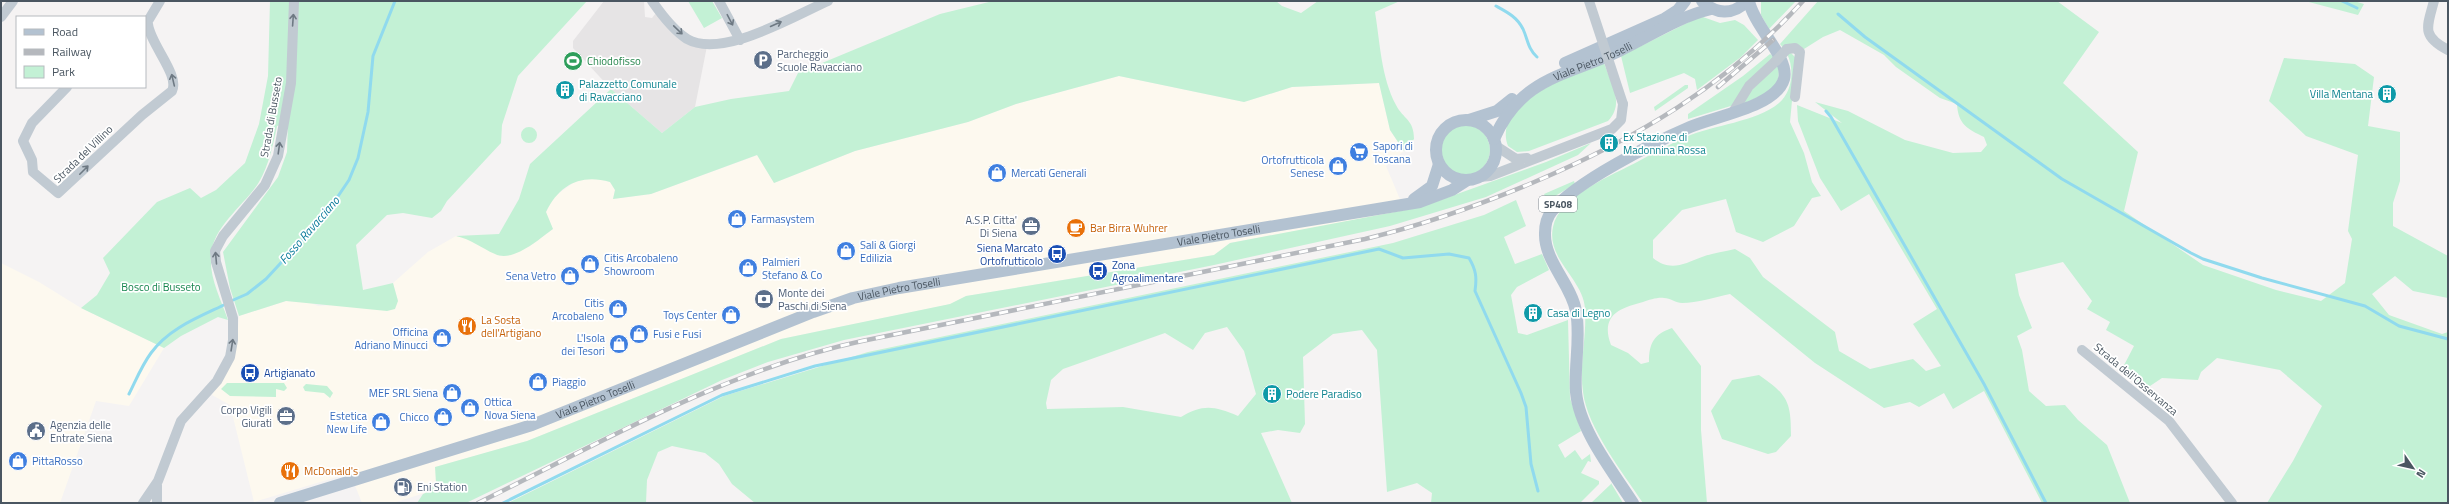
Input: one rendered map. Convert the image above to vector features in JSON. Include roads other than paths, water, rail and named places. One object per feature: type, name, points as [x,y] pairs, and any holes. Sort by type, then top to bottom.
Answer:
[{"type":"main road","name":"Viale Pietro Toselli","points":[[1404,204],[1429,189],[1435,180],[1439,164],[1436,148],[1443,130],[1456,122],[1469,120],[1500,110],[1536,79],[1552,69],[1664,20],[1678,10],[1685,1]]},
{"type":"main road","points":[[1702,1],[1711,9]]},
{"type":"main road","points":[[1748,1],[1758,25],[1734,10],[1748,1]]},
{"type":"main road","name":"Viale Pietro Toselli","points":[[280,503],[532,425],[781,324],[853,298],[899,288],[1430,199],[1452,190],[1466,181],[1480,177],[1492,164],[1495,143],[1507,114],[1521,100],[1546,81],[1573,68],[1609,56],[1684,18],[1711,9],[1722,12],[1734,10]]},
{"type":"main road","name":"SP408","points":[[1633,503],[1603,456],[1579,409],[1576,386],[1578,343],[1576,310],[1569,289],[1547,247],[1545,235],[1547,221],[1563,200],[1585,183],[1678,133],[1771,97],[1779,89],[1784,80],[1785,71],[1782,60],[1758,25]]},
{"type":"main road","points":[[1469,120],[1484,126],[1495,143]]},
{"type":"main road","points":[[1439,164],[1450,176],[1466,181]]},
{"type":"street","points":[[1,17],[13,1]]},
{"type":"street","name":"Strada del Villino","points":[[66,88],[32,123],[23,141],[32,160],[33,172],[55,192],[62,192],[109,145],[172,91],[174,86],[173,77],[151,40],[146,25],[160,1]]},
{"type":"street","name":"Strada di Busseto","points":[[143,503],[158,481],[181,421],[221,376],[232,347],[234,325],[232,312],[216,262],[216,251],[223,236],[265,185],[278,156],[291,83],[294,1]]},
{"type":"street","points":[[652,1],[669,22],[690,40],[718,44],[740,40],[828,1]]},
{"type":"street","points":[[719,1],[740,40]]},
{"type":"street","points":[[1480,177],[1490,176],[1614,128],[1623,115],[1623,104],[1589,1]]},
{"type":"street","points":[[2434,1],[2428,23],[2428,34],[2432,40],[2448,50]]},
{"type":"street","points":[[1733,112],[1746,90],[1787,49],[1795,48],[1800,52],[1795,97]]},
{"type":"street","points":[[1495,143],[1519,160],[1545,154]]},
{"type":"street","name":"Strada dell'Osservanza","points":[[2082,350],[2169,421],[2232,503]]},
{"type":"street","name":"Strada di Busseto","points":[[157,503],[158,481]]},
{"type":"waterway","name":"Fosso Ravacciano","points":[[231,301],[247,294],[266,279],[326,214],[349,180],[358,158],[368,112],[373,56],[395,1]]},
{"type":"waterway","points":[[2342,1],[2357,8]]},
{"type":"waterway","points":[[1496,6],[1518,21],[1523,29],[1530,48],[1537,57]]},
{"type":"waterway","points":[[1838,14],[1865,37],[2062,179],[2191,253],[2203,259],[2262,278],[2365,306],[2399,326],[2448,339]]},
{"type":"waterway","points":[[1826,111],[1831,117],[1984,384],[2046,503]]},
{"type":"waterway","points":[[503,503],[722,395],[815,366],[1379,249],[1403,258],[1449,254],[1469,258],[1475,274],[1475,291],[1526,407],[1531,464],[1538,491]]},
{"type":"waterway","name":"Fosso Ravacciano","points":[[129,394],[145,362],[158,344],[185,324],[226,304]]},
{"type":"railway","points":[[478,503],[618,433],[713,389],[762,370],[812,354],[862,341],[1387,234],[1491,199],[1532,183],[1607,148],[1678,107],[1743,59],[1774,31],[1803,1]]},
{"type":"railway","points":[[1718,87],[1773,40]]},
{"type":"place","name":"Parcheggio Scuole Ravacciano","points":[[763,60]]},
{"type":"place","name":"Chiodofisso","points":[[573,61]]},
{"type":"place","name":"Palazzetto Comunale di Ravacciano","points":[[565,90]]},
{"type":"place","name":"Villa Mentana","points":[[2387,94]]},
{"type":"place","name":"Ex Stazione di Madonnina Rossa","points":[[1609,143]]},
{"type":"place","name":"Sapori di Toscana","points":[[1359,152]]},
{"type":"place","name":"Ortofrutticola Senese","points":[[1338,166]]},
{"type":"place","name":"Mercati Generali","points":[[997,173]]},
{"type":"place","name":"Farmasystem","points":[[737,219]]},
{"type":"place","name":"A.S.P. Citta' Di Siena","points":[[1031,226]]},
{"type":"place","name":"Bar Birra Wuhrer","points":[[1076,228]]},
{"type":"place","name":"Sali & Giorgi Edilizia","points":[[846,251]]},
{"type":"place","name":"Siena Marcato Ortofrutticolo","points":[[1057,254]]},
{"type":"place","name":"Citis Arcobaleno Showroom","points":[[590,264]]},
{"type":"place","name":"Palmieri Stefano & Co","points":[[748,268]]},
{"type":"place","name":"Zona Agroalimentare","points":[[1098,271]]},
{"type":"place","name":"Sena Vetro","points":[[570,276]]},
{"type":"place","name":"Monte dei Paschi di Siena","points":[[764,299]]},
{"type":"place","name":"Citis Arcobaleno","points":[[618,309]]},
{"type":"place","name":"Casa di Legno","points":[[1533,313]]},
{"type":"place","name":"Toys Center","points":[[731,315]]},
{"type":"place","name":"La Sosta dell'Artigiano","points":[[467,326]]},
{"type":"place","name":"Fusi e Fusi","points":[[639,334]]},
{"type":"place","name":"Officina Adriano Minucci","points":[[442,338]]},
{"type":"place","name":"L'Isola dei Tesori","points":[[619,344]]},
{"type":"place","name":"Artigianato","points":[[250,373]]},
{"type":"place","name":"Piaggio","points":[[538,382]]},
{"type":"place","name":"MEF SRL Siena","points":[[452,393]]},
{"type":"place","name":"Podere Paradiso","points":[[1272,394]]},
{"type":"place","name":"Ottica Nova Siena","points":[[470,408]]},
{"type":"place","name":"Corpo Vigili Giurati","points":[[286,416]]},
{"type":"place","name":"Chicco","points":[[443,417]]},
{"type":"place","name":"Estetica New Life","points":[[381,422]]},
{"type":"place","name":"Agenzia delle Entrate Siena","points":[[36,431]]},
{"type":"place","name":"PittaRosso","points":[[18,461]]},
{"type":"place","name":"McDonald's","points":[[290,471]]},
{"type":"place","name":"Eni Station","points":[[403,487]]},
{"type":"park label","name":"Bosco di Busseto","points":[[161,287]]}]
